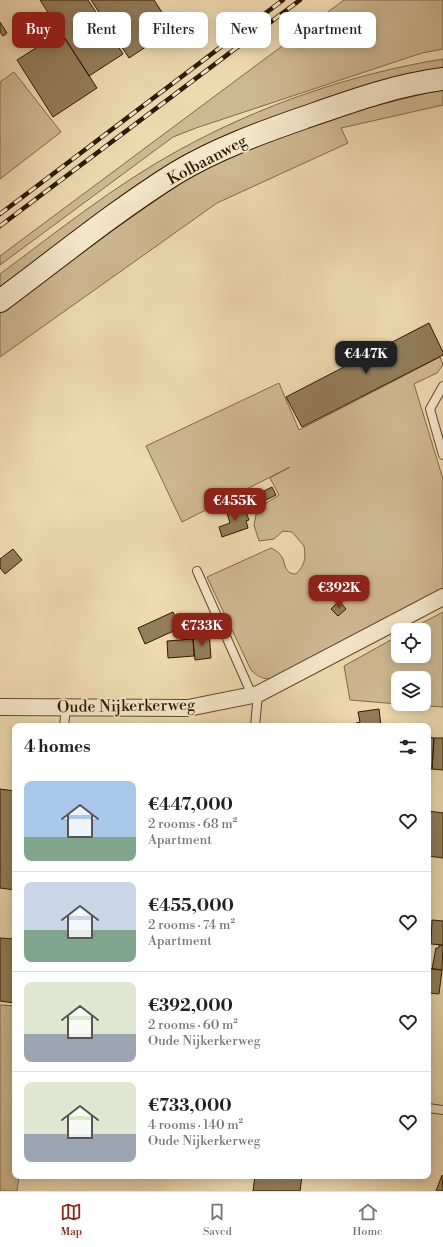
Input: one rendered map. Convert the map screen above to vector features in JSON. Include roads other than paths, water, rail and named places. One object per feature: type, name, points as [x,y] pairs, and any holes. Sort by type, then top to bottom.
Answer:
[{"type":"street","name":"Kolbaanweg","points":[[0,301],[117,214],[177,173],[244,139],[358,98],[425,81],[443,79]]},
{"type":"street","name":"Oude Nijkerkerweg","points":[[0,708],[188,708],[255,694],[443,597]]},
{"type":"lane","points":[[443,386],[430,409],[443,456]]},
{"type":"lane","points":[[197,572],[255,694],[254,723]]},
{"type":"lane","points":[[64,723],[66,708]]},
{"type":"lane","points":[[431,1108],[443,1110]]},
{"type":"railway","points":[[0,214],[283,0]]},
{"type":"railway","points":[[0,226],[300,0]]}]
